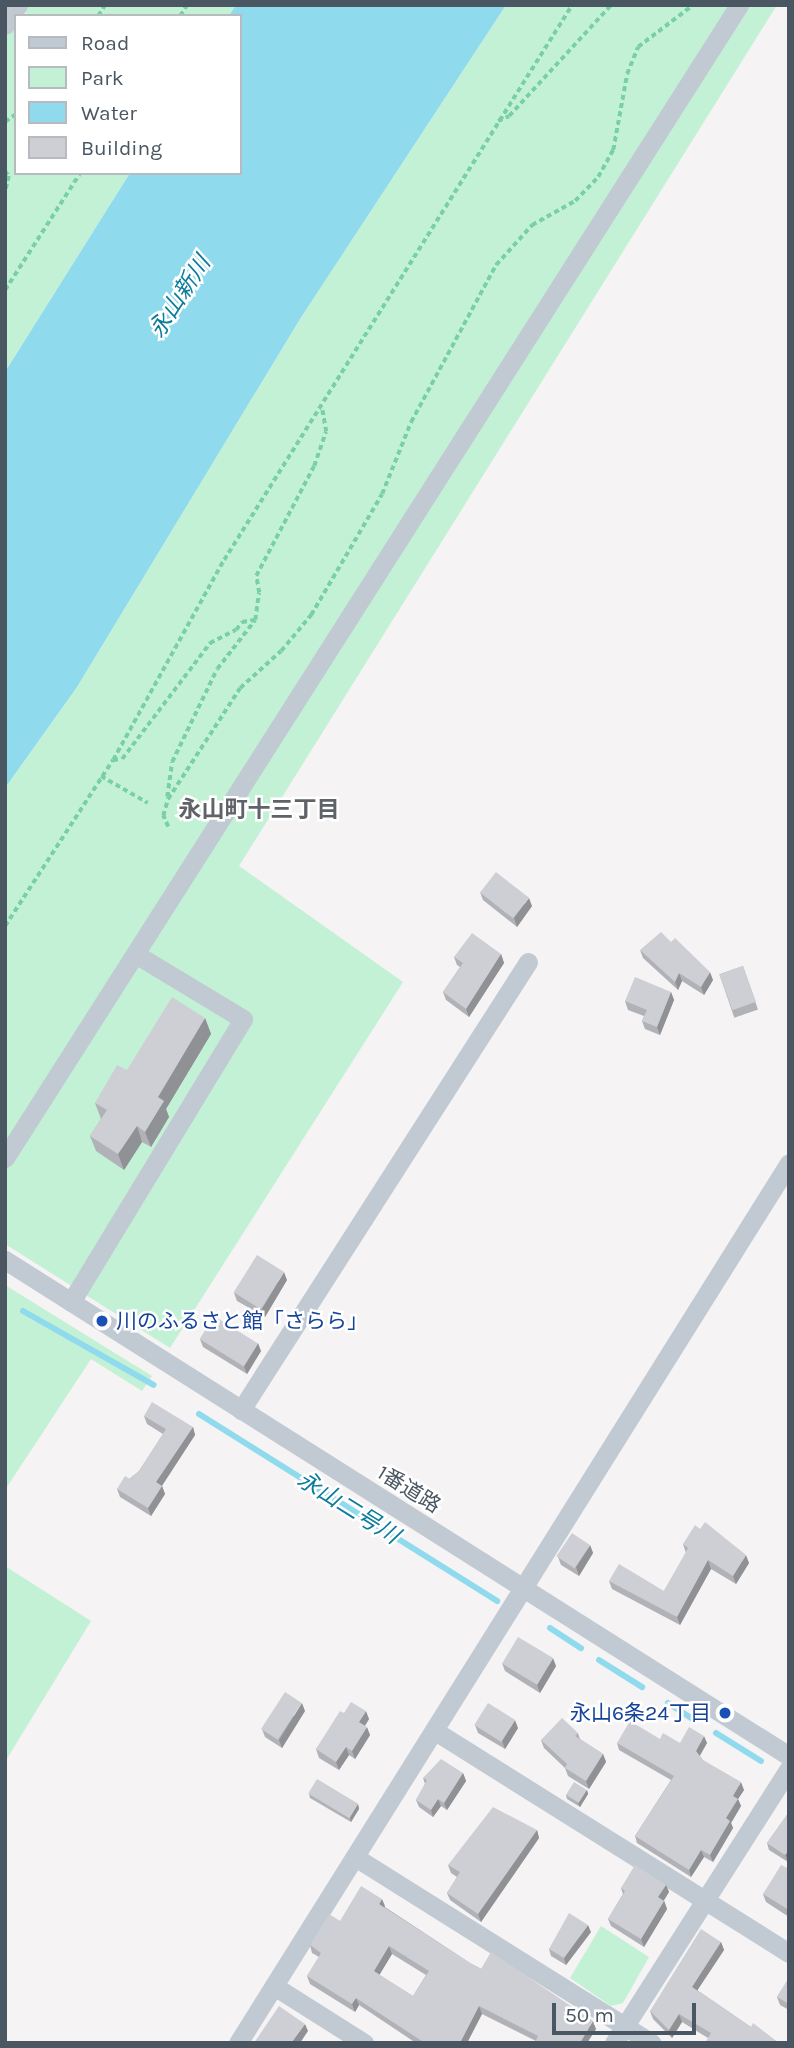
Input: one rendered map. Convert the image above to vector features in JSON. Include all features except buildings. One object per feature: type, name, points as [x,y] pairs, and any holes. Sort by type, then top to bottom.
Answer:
[{"type":"street","points":[[5,25],[18,5]]},
{"type":"street","points":[[5,1158],[137,956],[739,5]]},
{"type":"street","points":[[71,1302],[243,1020],[137,956]]},
{"type":"street","points":[[241,1410],[528,962]]},
{"type":"street","points":[[238,2043],[789,1163]]},
{"type":"street","name":"1番道路","points":[[5,1261],[789,1756]]},
{"type":"street","points":[[435,1731],[789,1954]]},
{"type":"street","points":[[619,2034],[789,1768]]},
{"type":"street","points":[[355,1857],[619,2034],[651,2043]]},
{"type":"street","points":[[274,1986],[364,2043]]},
{"type":"path","points":[[5,926],[100,776],[113,760],[224,560],[322,410],[496,122],[572,5]]},
{"type":"path","points":[[496,122],[509,116],[611,5]]},
{"type":"path","points":[[168,827],[163,816],[168,799],[240,688],[281,652],[311,615],[382,494],[411,422],[496,265],[532,225],[575,201],[598,177],[613,149],[627,74],[638,47],[693,5]]},
{"type":"path","points":[[5,170],[9,176],[5,194]]},
{"type":"path","points":[[5,290],[79,175]]},
{"type":"path","points":[[168,799],[165,788],[172,762],[217,669],[255,620],[259,593],[256,576],[313,466],[326,432],[322,410]]},
{"type":"path","points":[[113,760],[122,759],[210,643],[236,631],[242,622],[255,620]]},
{"type":"path","points":[[100,776],[148,803]]},
{"type":"green space","points":[[26,5],[236,5],[236,14],[26,14]]},
{"type":"green space","points":[[506,5],[777,5],[239,866],[403,982],[170,1348],[5,1244],[5,788],[77,687],[300,319]]},
{"type":"green space","points":[[14,25],[14,175],[129,175],[5,372],[5,39]]},
{"type":"green space","points":[[5,1285],[152,1376],[142,1391],[91,1359],[5,1490]]},
{"type":"green space","points":[[5,1566],[91,1621],[5,1762]]},
{"type":"green space","points":[[601,1926],[649,1957],[623,2003],[611,2006],[570,1978]]},
{"type":"water","name":"永山新川","points":[[236,5],[506,5],[300,319],[77,687],[5,788],[5,372],[129,175],[242,175],[242,14],[230,14]]},
{"type":"waterway","name":"永山二号川","points":[[23,1311],[154,1385]]},
{"type":"waterway","name":"永山二号川","points":[[199,1414],[497,1601]]},
{"type":"waterway","name":"永山二号川","points":[[550,1628],[581,1648]]},
{"type":"waterway","name":"永山二号川","points":[[599,1660],[642,1687]]},
{"type":"waterway","name":"永山二号川","points":[[668,1703],[696,1721]]},
{"type":"waterway","name":"永山二号川","points":[[716,1733],[761,1761]]},
{"type":"place","name":"川のふるさと館「さらら」","points":[[102,1321]]},
{"type":"place","name":"永山6条24丁目","points":[[725,1713]]},
{"type":"district","name":"永山町十三丁目","points":[[259,810]]}]
